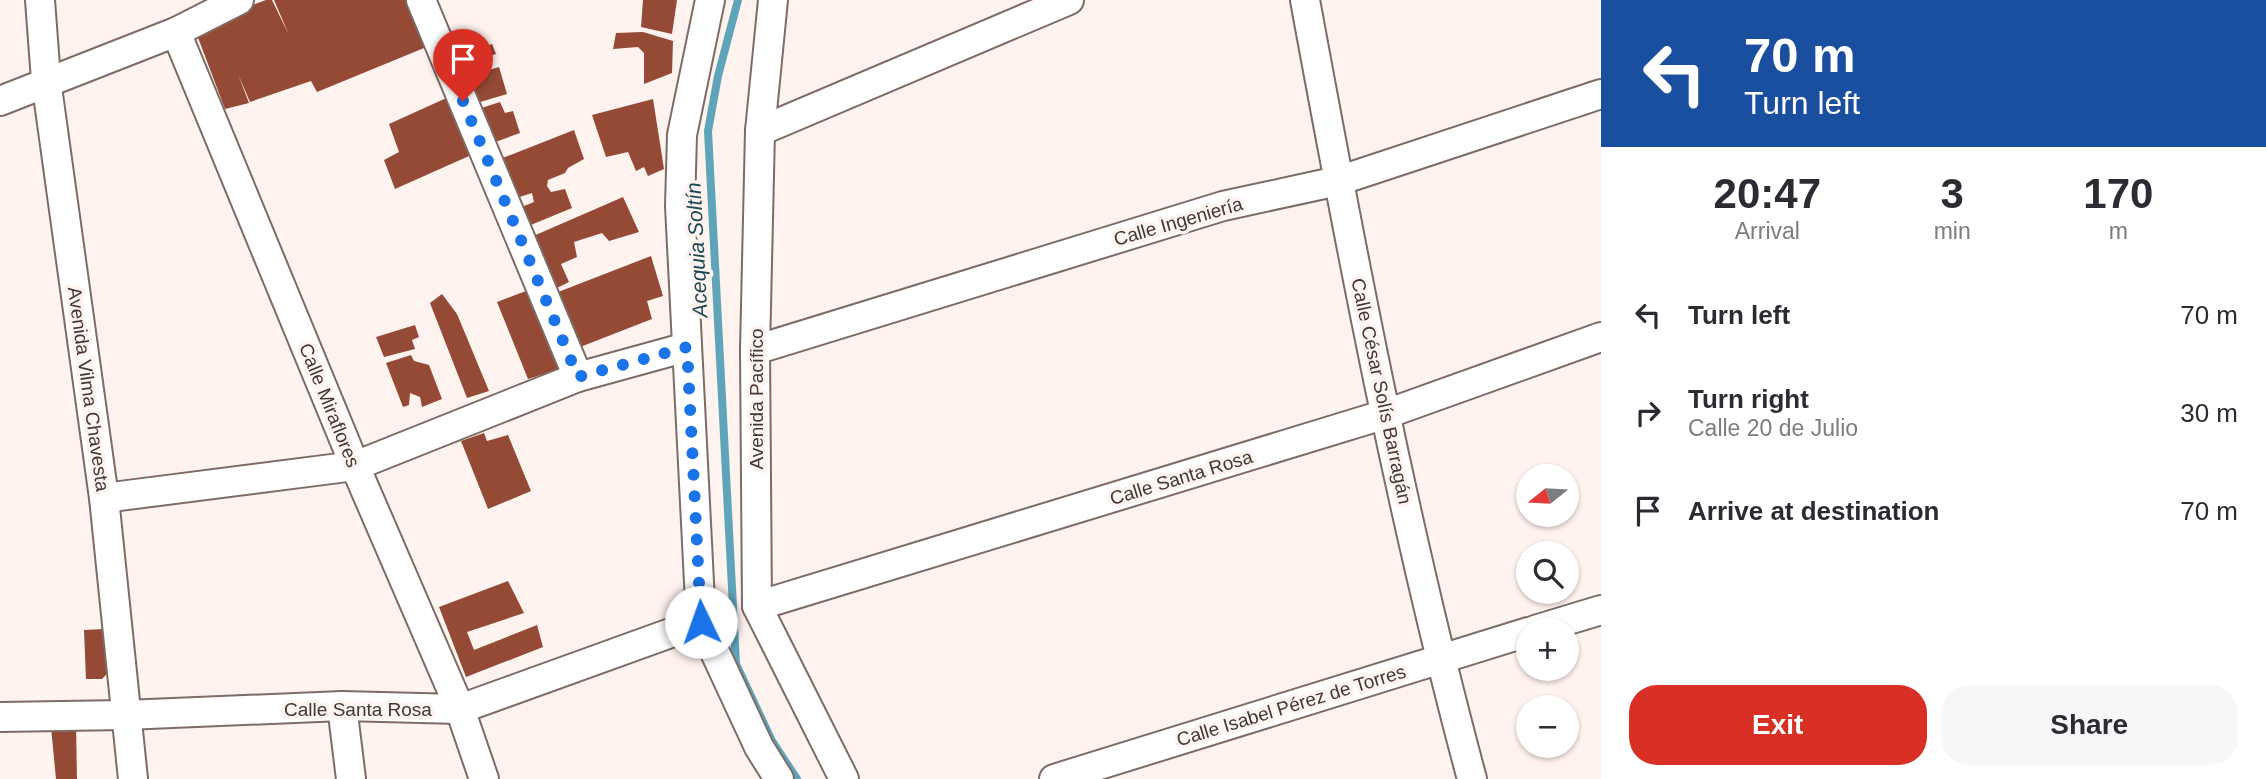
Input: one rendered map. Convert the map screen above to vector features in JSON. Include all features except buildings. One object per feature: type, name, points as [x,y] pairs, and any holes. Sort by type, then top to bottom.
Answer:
[{"type":"street","name":"Avenida Vilma Chavesta","points":[[40,0],[46,80],[104,498],[133,779]]},
{"type":"street","points":[[0,101],[46,80],[176,32],[239,0]]},
{"type":"street","points":[[421,0],[578,377]]},
{"type":"street","points":[[710,0],[682,135],[680,206],[701,622],[759,747],[779,779]]},
{"type":"street","name":"Avenida Pacífico","points":[[774,0],[760,131],[755,350],[757,606],[844,779]]},
{"type":"street","points":[[760,131],[1069,0]]},
{"type":"street","name":"Calle César Solís Barragán","points":[[1306,0],[1386,414],[1440,659],[1472,779]]},
{"type":"street","name":"Calle Miraflores","points":[[176,32],[355,466],[460,709],[484,779]]},
{"type":"street","name":"Calle Ingeniería","points":[[755,350],[1223,205],[1339,180],[1601,94]]},
{"type":"street","name":"Calle Santa Rosa","points":[[757,606],[1386,414],[1601,337]]},
{"type":"street","points":[[104,498],[355,466],[578,377],[687,347]]},
{"type":"street","points":[[1575,618],[1601,610]]},
{"type":"street","name":"Calle Santa Rosa","points":[[0,716],[125,715],[342,706],[460,709],[701,622]]},
{"type":"street","name":"Calle Isabel Pérez de Torres","points":[[1054,779],[1516,636]]},
{"type":"street","points":[[342,706],[351,779]]},
{"type":"waterway","name":"Acequia Soltín","points":[[738,0],[718,76],[708,131],[736,664],[772,741],[797,779]]},
{"type":"route","points":[[463,101],[578,377],[687,347],[701,622]]}]
